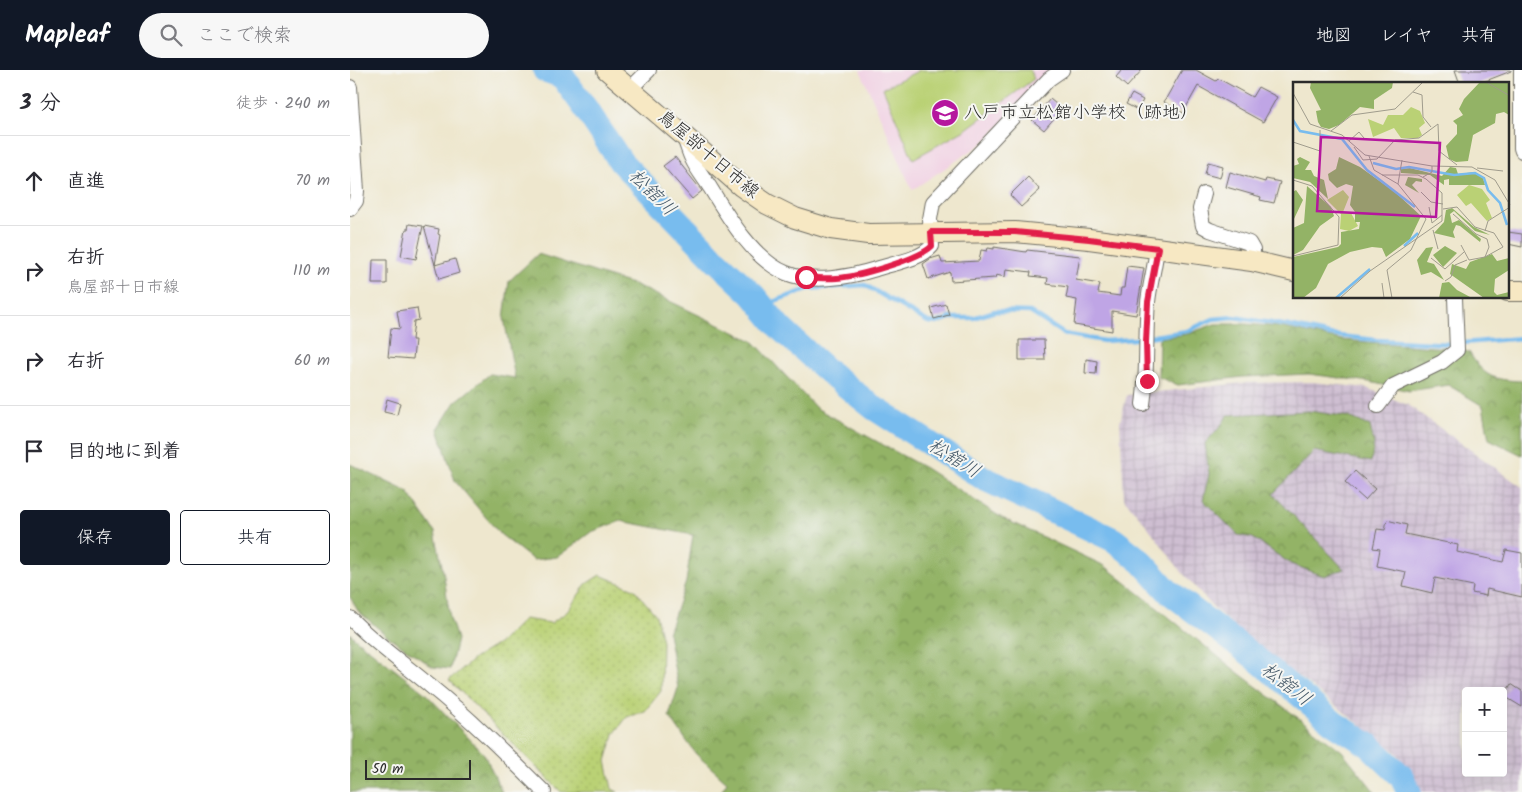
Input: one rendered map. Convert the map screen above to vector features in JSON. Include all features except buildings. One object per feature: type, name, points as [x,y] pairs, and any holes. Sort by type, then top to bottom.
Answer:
[{"type":"main road","name":"鳥屋部十日市線","points":[[607,70],[740,186],[767,204],[794,218],[831,230],[868,234],[1015,232],[1089,239],[1252,261],[1293,271]]},
{"type":"street","points":[[630,89],[649,70]]},
{"type":"street","points":[[683,135],[693,160],[725,213],[766,261],[788,274],[822,279],[844,277],[914,257],[928,250],[932,246],[930,219],[933,202],[1049,79],[1062,70]]},
{"type":"street","points":[[1521,70],[1520,148],[1522,151]]},
{"type":"street","points":[[350,87],[357,191],[356,201],[350,209]]},
{"type":"street","points":[[1204,194],[1200,209],[1203,226],[1249,243],[1253,250],[1252,261]]},
{"type":"street","points":[[1144,404],[1147,381],[1148,302],[1158,248]]},
{"type":"street","points":[[1378,406],[1393,386],[1442,362],[1457,350],[1455,299]]},
{"type":"street","points":[[350,618],[364,632],[444,698],[493,742],[544,792]]},
{"type":"shaded area","name":"八戸市立松館小学校（跡地）","points":[[860,70],[1055,70],[983,143],[912,190]]},
{"type":"shaded area","points":[[1313,382],[1367,388],[1408,405],[1522,487],[1522,792],[1418,792],[1409,770],[1397,753],[1243,634],[1214,608],[1180,570],[1148,527],[1124,499],[1120,422],[1127,395],[1244,383]]},
{"type":"green space","name":"八戸市立松館小学校（跡地）","points":[[920,70],[1030,70],[1034,79],[965,130],[913,159],[883,88]]},
{"type":"green space","points":[[538,254],[638,286],[753,341],[816,408],[925,468],[1002,518],[1105,566],[1236,671],[1342,751],[1375,792],[721,792],[727,782],[696,754],[669,716],[678,688],[668,633],[686,582],[693,535],[621,521],[591,532],[557,557],[533,560],[500,534],[455,481],[438,429],[455,402],[490,374],[515,378],[504,318],[509,281]]},
{"type":"green space","points":[[1215,324],[1280,327],[1341,340],[1445,348],[1469,352],[1480,367],[1490,376],[1504,380],[1522,381],[1522,455],[1489,439],[1483,406],[1448,385],[1409,391],[1370,382],[1309,374],[1243,377],[1178,385],[1158,377],[1159,338],[1187,334]]},
{"type":"green space","points":[[1309,411],[1349,417],[1370,426],[1374,443],[1371,462],[1314,451],[1273,494],[1344,569],[1324,576],[1291,564],[1253,538],[1238,535],[1203,500],[1209,474],[1205,443],[1228,415]]},
{"type":"green space","points":[[350,464],[408,492],[435,532],[450,618],[457,639],[450,669],[433,667],[386,635],[358,611],[350,597]]},
{"type":"green space","points":[[600,575],[634,589],[656,615],[662,641],[661,691],[645,711],[627,717],[614,734],[606,761],[612,789],[618,792],[561,792],[449,680],[475,658],[501,642],[524,619],[551,623],[567,612],[586,584]]},
{"type":"green space","points":[[350,633],[426,694],[484,754],[502,792],[350,792]]},
{"type":"waterway","name":"松舘川","points":[[545,70],[562,76],[621,162],[717,261],[753,295],[780,328],[825,369],[874,408],[985,479],[1114,540],[1142,562],[1168,591],[1253,656],[1334,723],[1370,746],[1401,776],[1409,792]]},
{"type":"waterway","points":[[766,312],[775,301],[808,289],[865,285],[928,322],[937,323],[950,318],[973,318],[995,311],[1030,312],[1064,334],[1104,341],[1135,339],[1187,331],[1213,319],[1234,317],[1330,335],[1376,340],[1451,344],[1522,338]]},
{"type":"place","name":"八戸市立松館小学校（跡地）","points":[[945,113]]},
{"type":"route","points":[[806,277],[822,279],[850,276],[914,257],[932,246],[931,232],[1015,232],[1158,248],[1148,302],[1147,381]]}]
